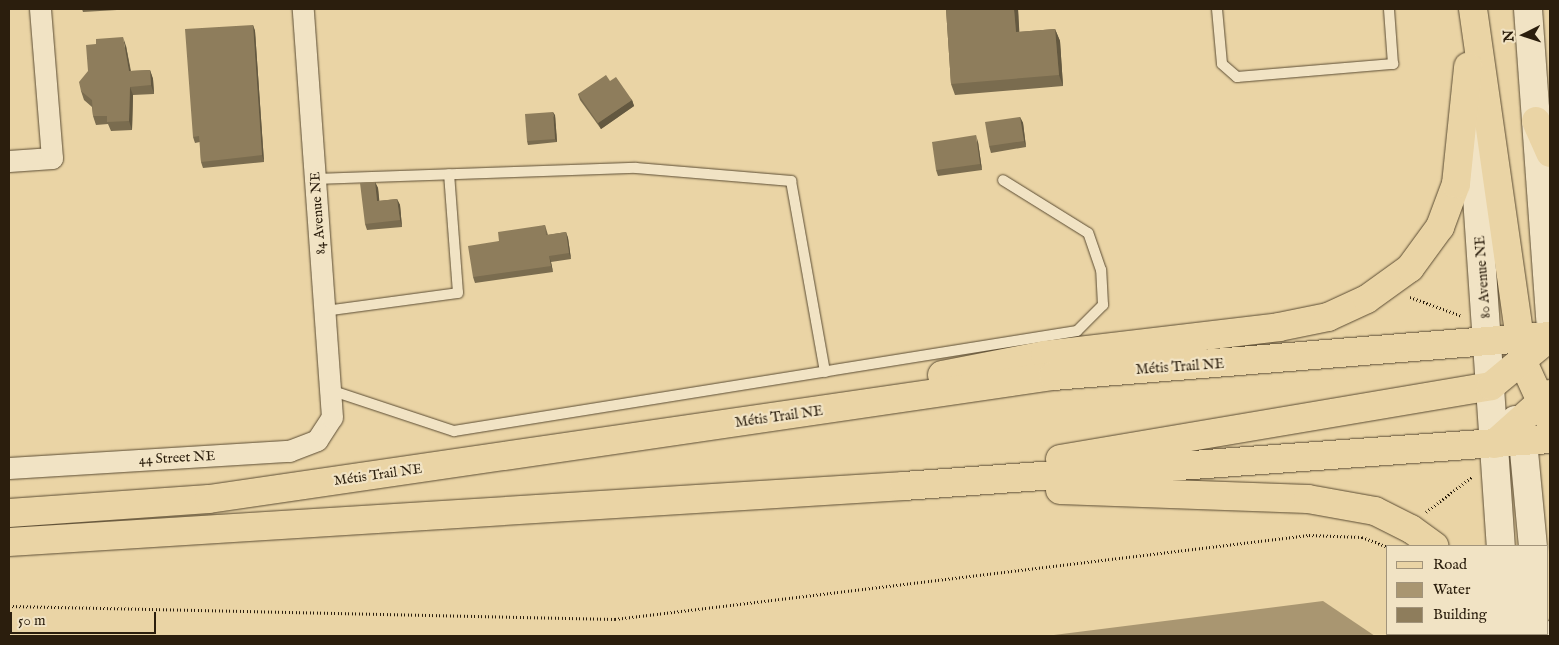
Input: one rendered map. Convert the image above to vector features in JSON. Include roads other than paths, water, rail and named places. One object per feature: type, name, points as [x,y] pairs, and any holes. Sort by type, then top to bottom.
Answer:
[{"type":"main road","name":"80 Avenue NE","points":[[1464,9],[1487,343],[1496,383],[1520,433],[1533,545]]},
{"type":"main road","points":[[9,542],[904,486],[1494,444],[1520,433],[1547,406],[1522,351],[1474,9]]},
{"type":"main road","points":[[1528,9],[1550,319]]},
{"type":"main road","points":[[616,440],[1045,355],[1279,328],[1336,314],[1367,299],[1410,268],[1440,227],[1456,184],[1468,67]]},
{"type":"main road","points":[[1536,121],[1550,153]]},
{"type":"main road","points":[[1501,545],[1494,444],[1496,383],[1522,351],[1550,337]]},
{"type":"main road","name":"Métis Trail NE","points":[[9,513],[209,499],[1053,376],[1487,343],[1522,351]]},
{"type":"main road","points":[[904,486],[1496,383]]},
{"type":"main road","points":[[1520,433],[1550,439]]},
{"type":"main road","points":[[904,486],[1308,499],[1375,511],[1411,529],[1433,545]]},
{"type":"street","points":[[9,161],[52,158],[40,9]]},
{"type":"street","name":"84 Avenue NE","points":[[303,9],[332,417]]},
{"type":"street","name":"44 Street NE","points":[[9,468],[289,452],[317,440],[332,417]]},
{"type":"lane","points":[[1217,9],[1222,64],[1237,77],[1393,64],[1389,9]]},
{"type":"lane","points":[[315,179],[636,168],[791,181],[825,372]]},
{"type":"lane","points":[[324,311],[458,293],[449,174]]},
{"type":"lane","points":[[330,390],[454,432],[1077,331],[1103,305],[1101,270],[1088,233],[1003,180]]},
{"type":"water","points":[[1323,601],[1375,636],[1046,636]]}]
